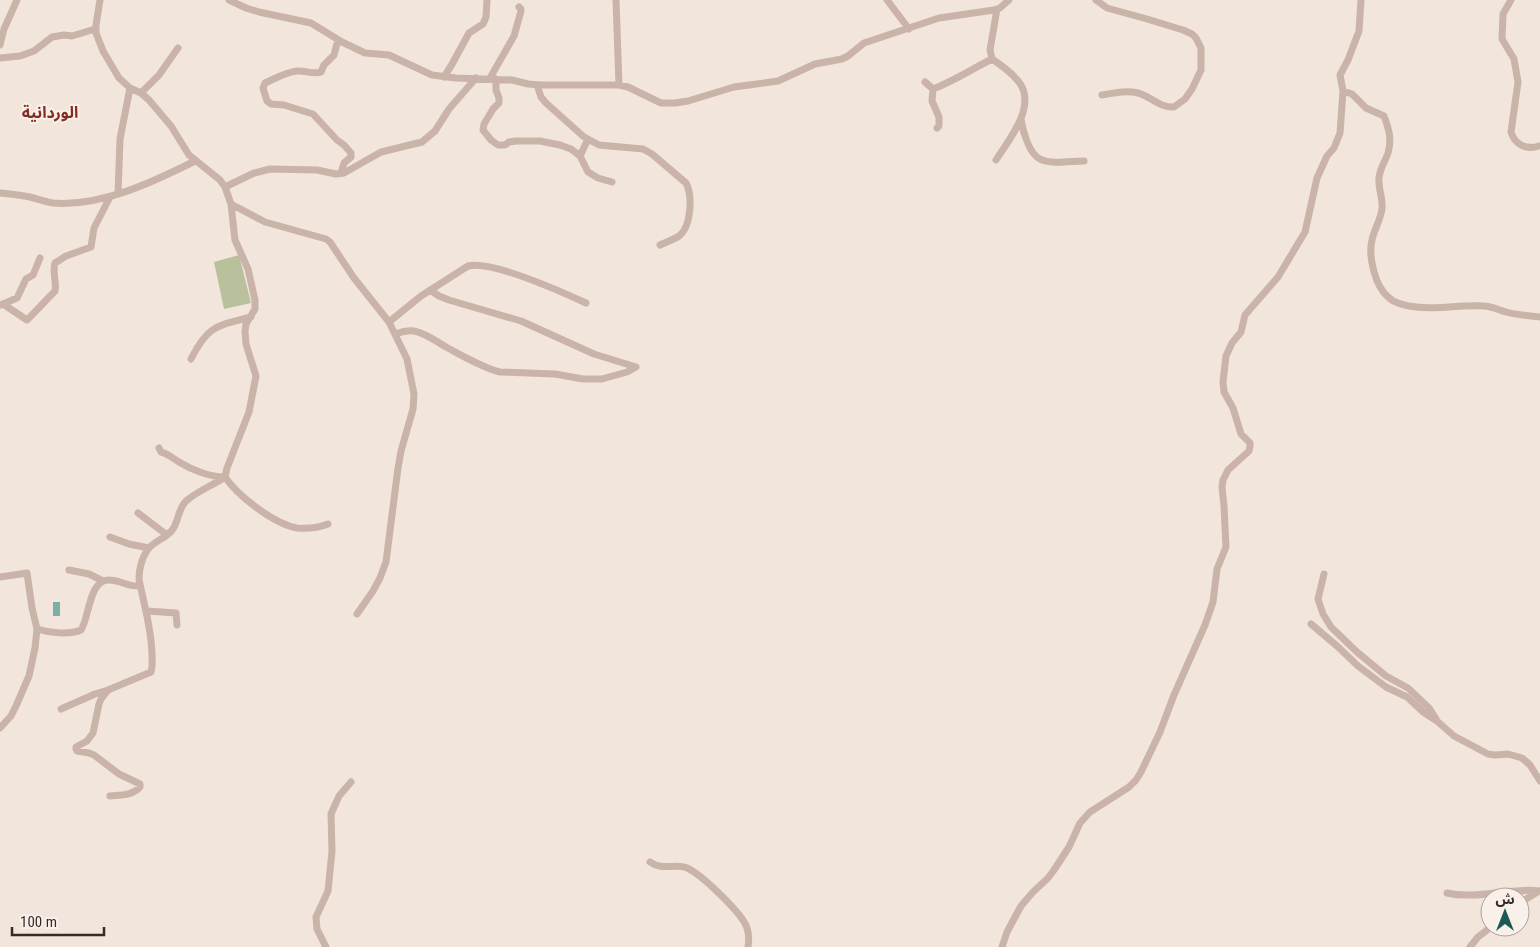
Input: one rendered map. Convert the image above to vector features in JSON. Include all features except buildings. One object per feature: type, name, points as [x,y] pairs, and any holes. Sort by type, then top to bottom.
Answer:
[{"type":"street","points":[[0,45],[4,29],[17,0]]},
{"type":"street","points":[[61,709],[152,672],[152,647],[147,611],[139,581],[141,568],[149,548],[174,528],[178,513],[186,502],[199,491],[225,477],[246,424],[254,395],[256,376],[244,331],[256,304],[248,269],[235,240],[231,204],[225,186],[189,155],[171,126],[149,100],[120,80],[98,41],[95,29],[100,0]]},
{"type":"street","points":[[229,0],[259,12],[311,23],[338,40],[365,53],[389,55],[423,72],[444,76],[493,79],[537,85],[619,85],[628,87],[661,103],[681,103],[734,87],[778,80],[815,64],[842,59],[864,43],[939,18],[997,9],[1006,4],[1008,0]]},
{"type":"street","points":[[444,76],[469,33],[483,24],[486,17],[487,0]]},
{"type":"street","points":[[616,0],[619,85]]},
{"type":"street","points":[[887,0],[909,29]]},
{"type":"street","points":[[1096,0],[1112,10],[1183,30],[1196,38],[1201,48],[1201,70],[1192,89],[1174,107],[1163,105],[1139,93],[1124,91],[1102,95]]},
{"type":"street","points":[[1002,947],[1007,932],[1021,906],[1054,870],[1069,847],[1080,823],[1090,812],[1123,791],[1136,780],[1146,765],[1205,625],[1213,602],[1217,569],[1226,547],[1223,480],[1230,468],[1249,451],[1250,446],[1250,443],[1241,434],[1234,408],[1224,392],[1223,382],[1226,356],[1232,343],[1241,332],[1245,315],[1278,277],[1305,232],[1317,178],[1340,133],[1343,91],[1340,75],[1359,31],[1361,0]]},
{"type":"street","points":[[1511,0],[1504,14],[1502,39],[1514,59],[1518,82],[1511,132],[1513,138],[1522,146],[1530,148],[1539,146]]},
{"type":"street","points":[[518,7],[521,11],[514,36],[493,79],[499,102],[484,124],[483,130],[498,146],[516,141],[540,141],[571,149],[580,156],[588,172],[598,178],[612,182]]},
{"type":"street","points":[[996,160],[1021,120],[1024,104],[1022,88],[1016,78],[992,59],[990,50],[997,9]]},
{"type":"street","points":[[0,58],[20,56],[34,52],[52,37],[72,36],[95,29]]},
{"type":"street","points":[[338,40],[334,55],[321,72],[316,74],[300,70],[289,72],[265,83],[263,88],[267,101],[271,104],[284,105],[313,114],[336,140],[344,144],[351,153],[351,156],[344,163],[341,173]]},
{"type":"street","points":[[141,93],[159,75],[178,48]]},
{"type":"street","points":[[933,89],[992,59]]},
{"type":"street","points":[[225,186],[254,173],[270,169],[341,173],[349,171],[381,152],[416,144],[427,139],[435,132],[449,109],[476,78]]},
{"type":"street","points":[[925,82],[933,89]]},
{"type":"street","points":[[537,85],[541,97],[546,103],[588,139],[599,145],[643,149],[664,163],[686,183],[689,187],[690,203],[687,223],[680,235],[660,245]]},
{"type":"street","points":[[118,194],[120,139],[130,88]]},
{"type":"street","points":[[933,89],[932,101],[939,117],[939,126],[937,128]]},
{"type":"street","points":[[1343,91],[1352,94],[1366,108],[1384,116],[1389,130],[1390,146],[1381,166],[1379,185],[1382,196],[1380,221],[1372,239],[1370,250],[1378,282],[1388,297],[1401,304],[1416,307],[1486,306],[1509,313],[1540,317]]},
{"type":"street","points":[[1021,120],[1025,137],[1036,156],[1040,159],[1046,161],[1084,161]]},
{"type":"street","points":[[580,156],[588,139]]},
{"type":"street","points":[[0,193],[62,203],[110,197],[196,161]]},
{"type":"street","points":[[2,305],[27,320],[30,318],[55,291],[54,270],[56,263],[66,256],[91,247],[94,228],[110,197]]},
{"type":"street","points":[[231,204],[265,222],[326,239],[330,242],[354,278],[389,322],[410,368],[414,404],[398,468],[386,562],[368,600],[357,614]]},
{"type":"street","points":[[2,305],[17,298],[26,280],[33,275],[40,258]]},
{"type":"street","points":[[389,322],[430,290],[468,266],[478,264],[537,282],[586,303]]},
{"type":"street","points":[[395,334],[415,331],[428,336],[469,359],[500,372],[555,374],[583,379],[602,379],[627,372],[636,367],[594,354],[521,321],[449,300],[430,290]]},
{"type":"street","points":[[191,359],[200,342],[210,331],[252,316]]},
{"type":"street","points":[[159,448],[161,452],[169,454],[189,467],[217,477],[225,477]]},
{"type":"street","points":[[225,477],[254,506],[286,524],[308,528],[328,524]]},
{"type":"street","points":[[138,513],[167,535]]},
{"type":"street","points":[[110,537],[129,544],[149,548]]},
{"type":"street","points":[[69,570],[90,574],[103,581],[113,580],[131,587],[140,586]]},
{"type":"street","points":[[0,577],[27,573],[33,616],[37,629],[36,648],[29,676],[11,716],[0,728]]},
{"type":"street","points":[[1324,574],[1318,599],[1323,614],[1331,627],[1386,676],[1408,688],[1429,708],[1437,721]]},
{"type":"street","points":[[37,629],[64,632],[81,630],[84,627],[90,600],[99,584],[103,581]]},
{"type":"street","points":[[147,611],[176,613],[177,625]]},
{"type":"street","points":[[1311,624],[1358,666],[1386,687],[1407,697],[1454,736],[1488,754],[1508,754],[1522,758],[1530,765],[1540,781]]},
{"type":"street","points":[[108,690],[99,704],[93,733],[87,741],[76,749],[77,751],[94,755],[119,774],[140,784],[140,787],[132,793],[110,796]]},
{"type":"street","points":[[326,947],[317,928],[316,917],[328,891],[332,851],[331,814],[339,796],[351,782]]},
{"type":"street","points":[[650,862],[656,866],[686,868],[702,877],[740,916],[747,927],[748,947]]},
{"type":"street","points":[[1447,893],[1456,895],[1540,891]]},
{"type":"street","points":[[1470,947],[1480,935]]},
{"type":"green space","points":[[239,255],[251,303],[224,309],[214,262]]},
{"type":"water","points":[[53,602],[60,602],[60,616],[53,616]]},
{"type":"district","name":"الوردانية","points":[[50,112]]}]
